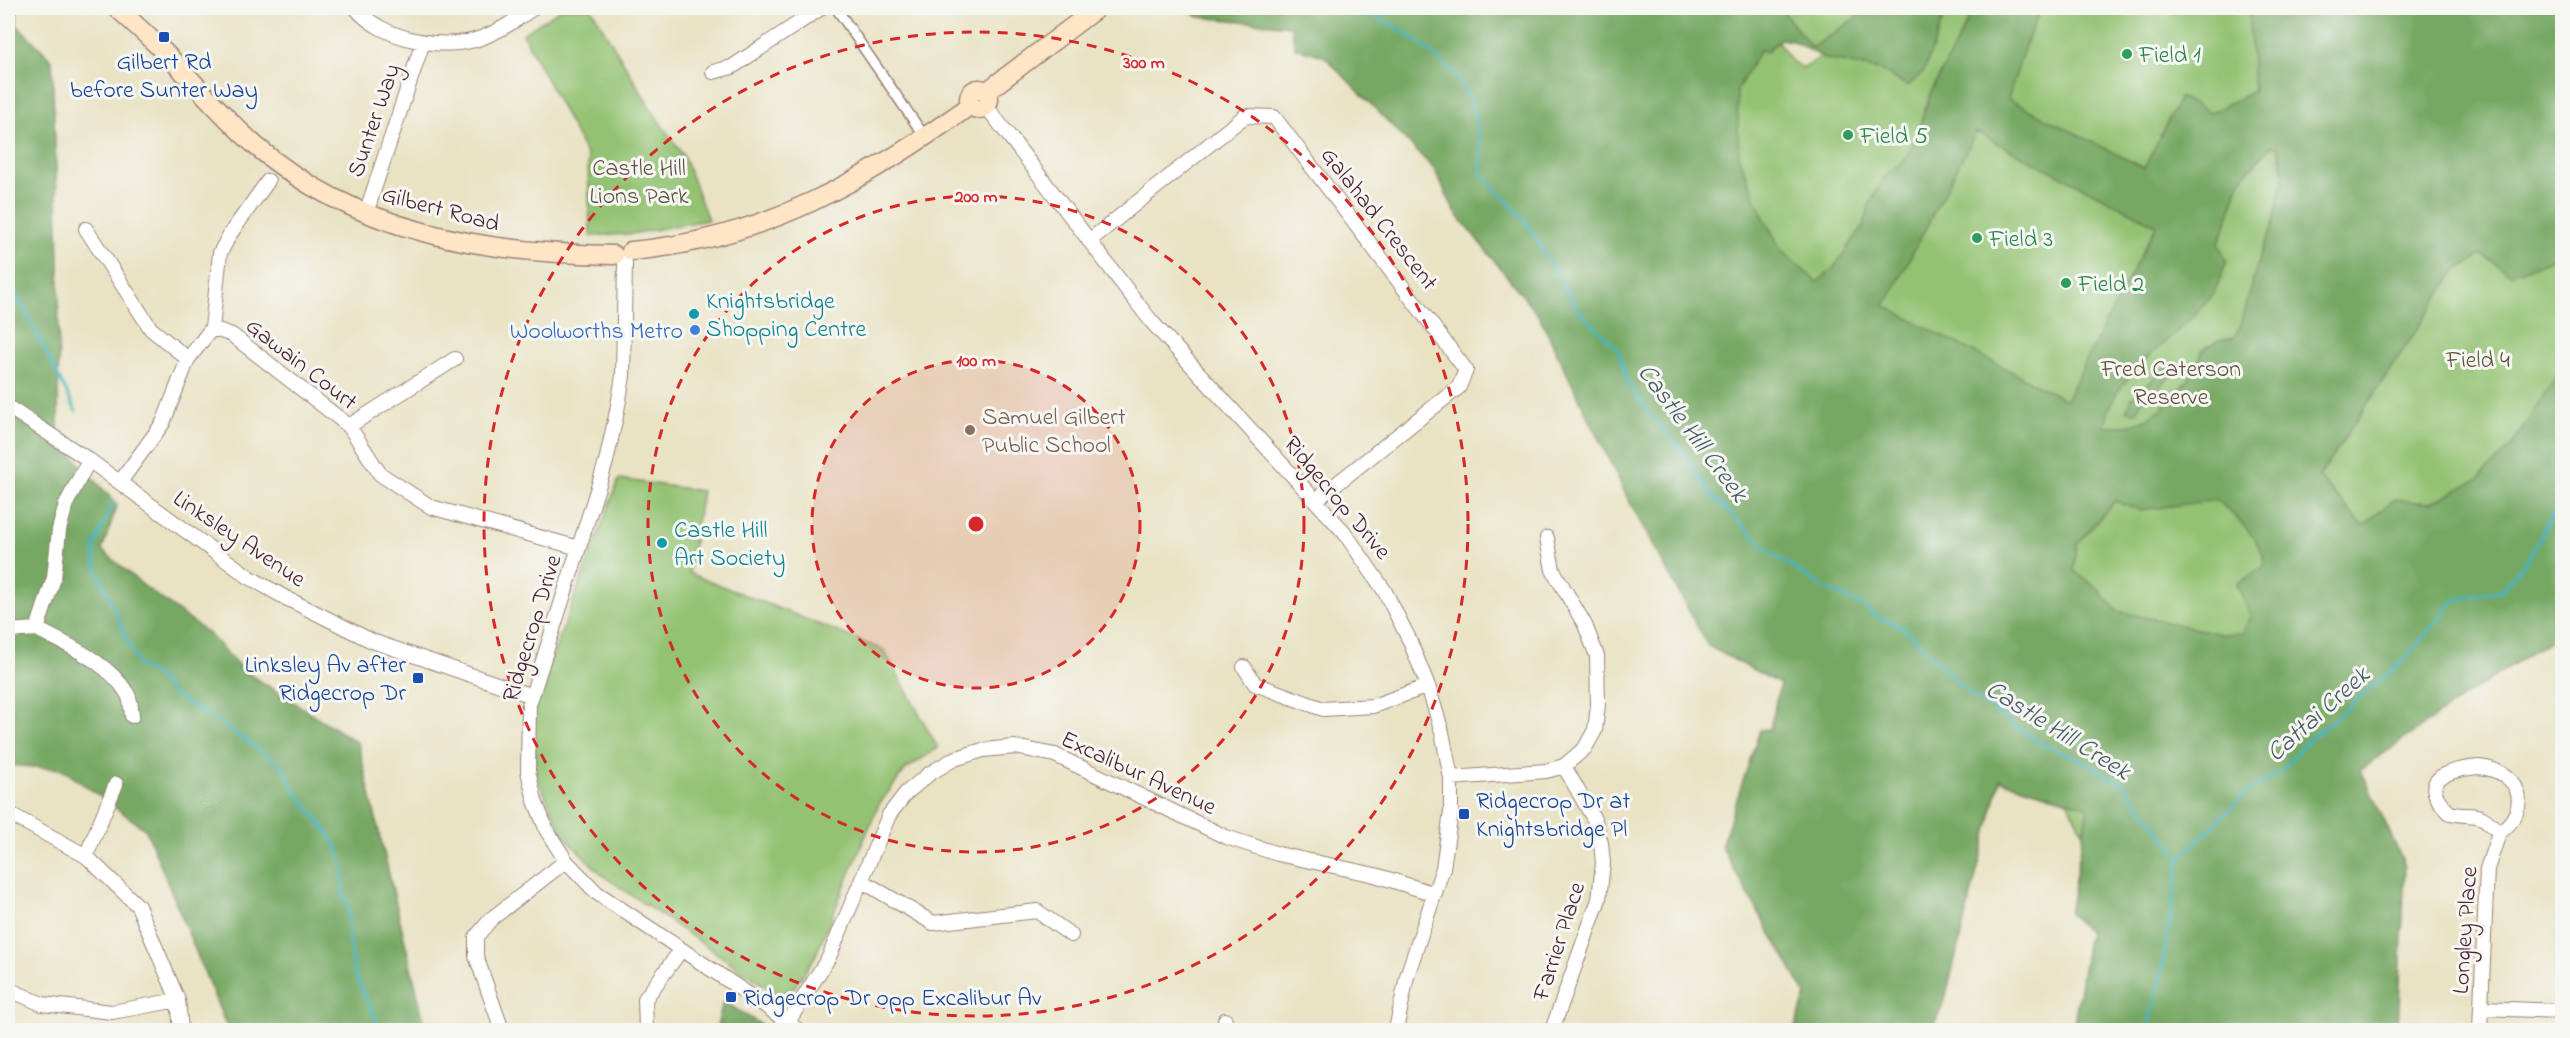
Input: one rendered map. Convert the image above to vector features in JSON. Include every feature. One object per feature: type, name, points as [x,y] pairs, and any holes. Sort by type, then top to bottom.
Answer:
[{"type":"main road","name":"Gilbert Road","points":[[117,8],[172,59],[256,146],[300,178],[366,213],[405,228],[475,244],[542,253],[623,256],[744,229],[805,206],[876,169],[981,101],[1097,8]]},
{"type":"street","points":[[356,8],[384,31],[423,42],[444,44],[478,39],[512,23],[533,8]]},
{"type":"street","points":[[713,72],[732,67],[821,8]]},
{"type":"street","points":[[836,8],[925,137]]},
{"type":"street","name":"Sunter Way","points":[[366,213],[423,42]]},
{"type":"street","name":"Ridgecrop Drive","points":[[981,101],[1161,332],[1344,532],[1384,590],[1409,639],[1428,686],[1442,732],[1451,778],[1449,841],[1435,894],[1407,976],[1396,1030]]},
{"type":"street","name":"Galahad Crescent","points":[[1089,241],[1245,116],[1274,117],[1466,370],[1459,387],[1316,500]]},
{"type":"street","points":[[212,328],[220,253],[230,234],[268,181]]},
{"type":"street","points":[[86,229],[151,329],[188,359]]},
{"type":"street","name":"Ridgecrop Drive","points":[[623,256],[623,376],[617,411],[606,462],[532,696],[527,719],[528,771],[535,801],[547,831],[566,861],[597,893],[793,1026]]},
{"type":"street","name":"Gawain Court","points":[[120,482],[163,423],[188,359],[212,328],[232,335],[349,426],[380,474],[431,507],[579,548]]},
{"type":"street","points":[[349,426],[455,359]]},
{"type":"street","name":"Linksley Avenue","points":[[8,407],[89,460],[249,577],[314,613],[372,641],[532,696]]},
{"type":"street","points":[[37,629],[54,578],[66,504],[89,460]]},
{"type":"street","points":[[1451,778],[1546,771],[1564,766],[1585,748],[1595,730],[1599,705],[1597,656],[1585,625],[1553,570],[1547,538]]},
{"type":"street","points":[[8,631],[37,629],[86,655],[112,676],[129,695],[132,716]]},
{"type":"street","points":[[1244,667],[1255,684],[1323,709],[1373,706],[1428,686]]},
{"type":"street","name":"Excalibur Avenue","points":[[793,1026],[829,957],[889,815],[906,793],[929,774],[954,759],[983,750],[1016,747],[1056,755],[1226,837],[1278,854],[1375,875],[1435,894]]},
{"type":"street","name":"Farrier Place","points":[[1552,1030],[1599,899],[1603,863],[1601,843],[1594,821],[1564,766]]},
{"type":"street","points":[[2480,767],[2497,770],[2510,778],[2518,796],[2519,806],[2516,817],[2499,833],[2479,815],[2450,813],[2435,798],[2433,786],[2437,778],[2445,773],[2480,767]]},
{"type":"street","points":[[86,856],[116,784]]},
{"type":"street","points":[[8,813],[86,856],[138,906],[178,1000],[181,1030]]},
{"type":"street","name":"Longley Place","points":[[2480,1030],[2487,868],[2499,833]]},
{"type":"street","points":[[502,1030],[476,956],[476,937],[491,919],[566,861]]},
{"type":"street","points":[[862,881],[933,923],[1037,911],[1071,936]]},
{"type":"street","points":[[646,1030],[645,999],[681,950]]},
{"type":"street","points":[[8,988],[42,1004],[112,1012],[178,1000]]},
{"type":"street","points":[[2481,1008],[2562,1011]]},
{"type":"green space","points":[[8,8],[17,8],[17,25],[52,60],[59,255],[58,439],[117,505],[102,550],[144,586],[209,634],[244,671],[358,743],[426,1030],[228,1030],[146,830],[62,769],[8,765]]},
{"type":"green space","name":"Castle Hill Lions Park","points":[[562,8],[591,8],[654,114],[684,157],[708,220],[631,234],[590,236],[588,158],[523,34]]},
{"type":"green space","name":"Fred Caterson Reserve","points":[[1184,8],[1780,8],[1812,48],[1870,8],[1947,8],[1924,71],[1908,86],[1879,70],[1826,59],[1793,41],[1780,39],[1767,52],[1760,50],[1737,90],[1739,157],[1761,212],[1782,251],[1817,282],[1832,270],[1864,225],[1870,203],[1886,175],[1904,161],[1915,139],[1931,92],[1974,9],[1970,8],[2041,8],[2026,43],[2008,99],[2144,168],[2180,97],[2210,113],[2254,91],[2248,8],[2562,8],[2562,247],[2550,260],[2511,274],[2482,255],[2456,270],[2319,477],[2363,526],[2393,500],[2431,503],[2477,480],[2511,447],[2562,366],[2562,633],[2463,697],[2361,770],[2405,866],[2398,1030],[2073,1030],[2089,932],[2069,913],[2088,807],[2000,780],[1944,1003],[1931,1030],[1794,1030],[1806,995],[1721,847],[1760,730],[1770,729],[1780,684],[1708,646],[1628,499],[1539,316],[1455,212],[1434,169],[1324,56],[1295,48],[1291,26],[1198,17]],"holes":[[[1976,132],[2156,225],[2066,400],[1885,306]],[[2271,146],[2278,148],[2284,174],[2273,225],[2260,255],[2241,325],[2234,337],[2219,340],[2203,350],[2194,371],[2178,393],[2159,411],[2134,423],[2105,427],[2116,394],[2127,379],[2206,303],[2219,283],[2227,261],[2219,245],[2241,179]],[[2217,500],[2246,528],[2258,544],[2265,562],[2262,568],[2237,584],[2250,616],[2243,633],[2221,634],[2117,611],[2097,588],[2074,571],[2077,544],[2115,501],[2140,510]]]},
{"type":"green space","name":"Fred Caterson Reserve","points":[[1754,8],[1793,63],[1804,68],[1890,8],[2562,8],[2562,616],[2095,851],[2074,816],[2047,744],[1655,431]]},
{"type":"green space","points":[[1780,8],[1870,8],[1812,48]]},
{"type":"green space","points":[[2172,362],[2179,369],[2141,403],[2137,412],[2126,411],[2131,399]]},
{"type":"green space","points":[[619,479],[702,491],[689,573],[884,650],[938,748],[906,769],[879,804],[815,957],[791,992],[776,994],[602,875],[564,836],[535,773],[534,705]]},
{"type":"green space","points":[[723,1001],[768,1029],[768,1030],[716,1030]]},
{"type":"waterway","name":"Castle Hill Creek","points":[[1364,8],[1416,41],[1459,80],[1470,101],[1477,125],[1481,150],[1481,174],[1524,219],[1579,311],[1618,349],[1627,381],[1647,412],[1681,450],[1712,496],[1771,553],[1821,586],[1865,607],[1875,616],[1903,627],[1970,694],[2041,744],[2086,762],[2126,787],[2180,858]]},
{"type":"waterway","points":[[8,285],[14,289],[76,411]]},
{"type":"waterway","name":"Cattai Creek","points":[[2147,1030],[2160,982],[2180,858],[2249,790],[2280,773],[2301,747],[2405,659],[2454,600],[2502,590],[2530,556],[2562,495]]},
{"type":"waterway","points":[[113,502],[94,547],[96,567],[138,665],[157,676],[173,695],[218,721],[283,767],[295,791],[328,833],[337,848],[343,868],[343,894],[348,903],[349,936],[355,975],[381,1030]]},
{"type":"place","name":"Gilbert Rd before Sunter Way","points":[[164,37]]},
{"type":"place","name":"Field 1","points":[[2127,54]]},
{"type":"place","name":"Field 5","points":[[1848,135]]},
{"type":"place","name":"Field 3","points":[[1977,238]]},
{"type":"place","name":"Field 2","points":[[2066,283]]},
{"type":"place","name":"Knightsbridge Shopping Centre","points":[[694,314]]},
{"type":"place","name":"Woolworths Metro","points":[[695,330]]},
{"type":"place","name":"Samuel Gilbert Public School","points":[[970,430]]},
{"type":"place","name":"Castle Hill Art Society","points":[[662,543]]},
{"type":"place","name":"Linksley Av after Ridgecrop Dr","points":[[418,678]]},
{"type":"place","name":"Ridgecrop Dr at Knightsbridge Pl","points":[[1464,814]]},
{"type":"place","name":"Ridgecrop Dr opp Excalibur Av","points":[[731,997]]},
{"type":"park label","name":"Field 4","points":[[2478,359]]}]
